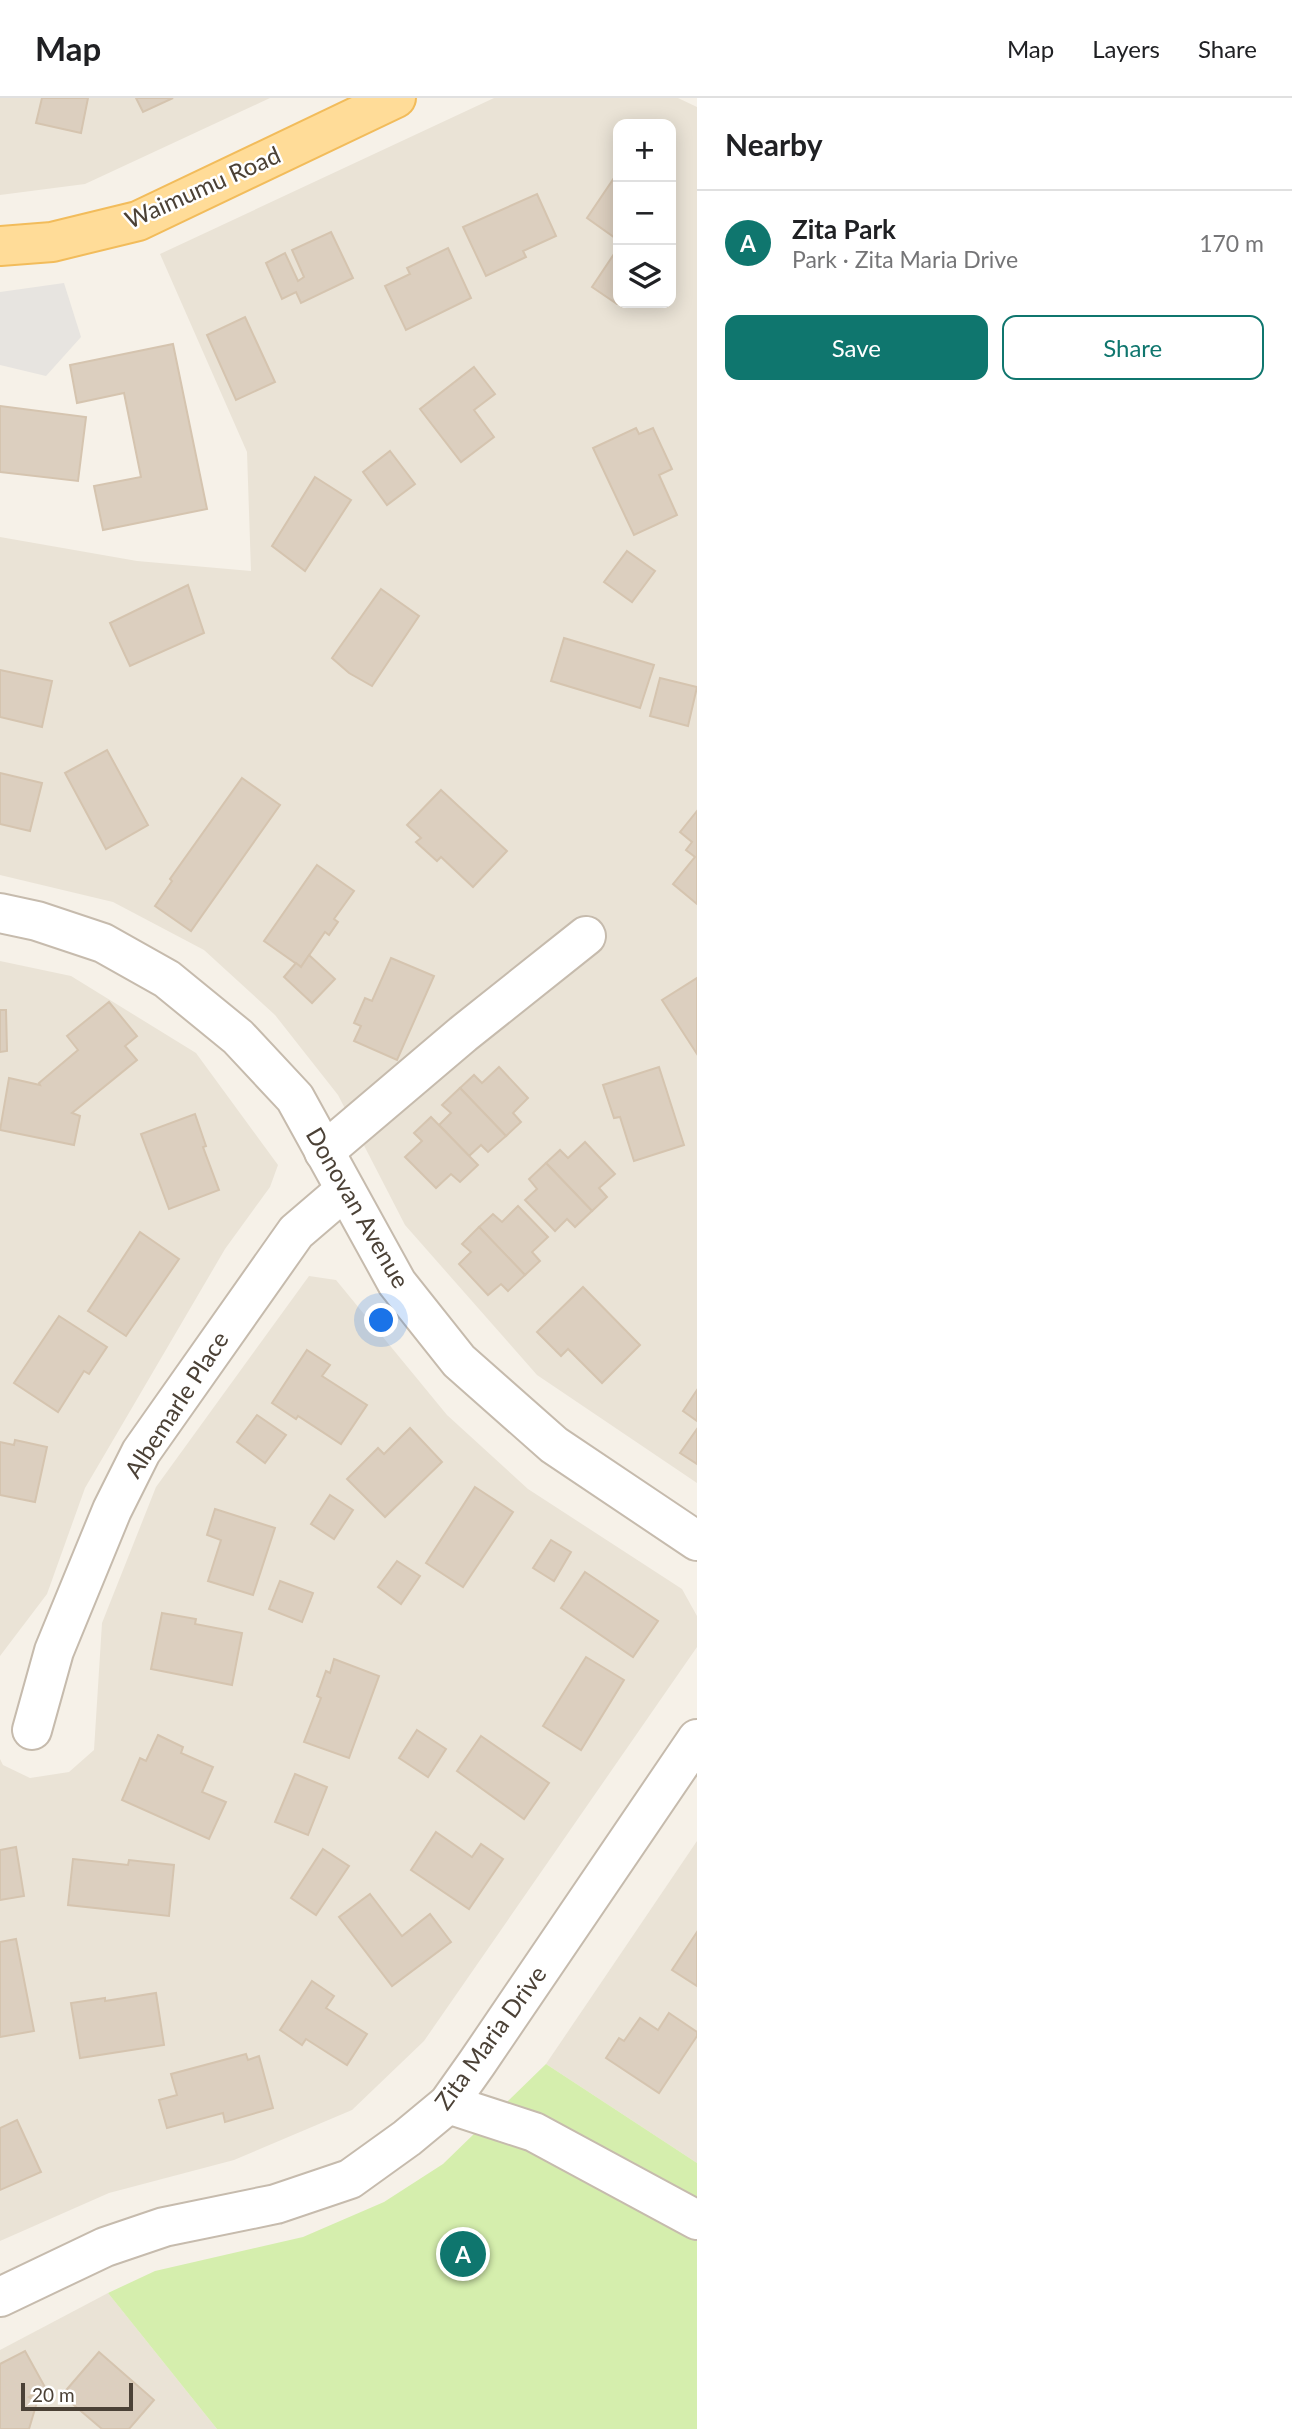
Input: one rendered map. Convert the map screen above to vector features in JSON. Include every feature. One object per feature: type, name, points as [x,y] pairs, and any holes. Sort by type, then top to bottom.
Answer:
[{"type":"main road","name":"Waimumu Road","points":[[0,246],[52,242],[138,221],[396,98]]},
{"type":"street","name":"Donovan Avenue","points":[[0,913],[37,921],[103,943],[167,979],[238,1037],[295,1098],[397,1283],[459,1362],[554,1445],[697,1541]]},
{"type":"street","points":[[324,1152],[463,1034],[586,936]]},
{"type":"street","name":"Albemarle Place","points":[[32,1730],[54,1651],[112,1510],[141,1452],[296,1232],[345,1190]]},
{"type":"street","name":"Zita Maria Drive","points":[[0,2297],[106,2247],[164,2227],[276,2204],[349,2179],[407,2138],[448,2104],[697,1739]]},
{"type":"street","points":[[448,2104],[534,2132],[697,2220]]},
{"type":"shaded area","points":[[0,98],[270,98],[85,184],[0,195]]},
{"type":"shaded area","points":[[494,98],[678,98],[697,107],[697,1483],[537,1375],[405,1225],[338,1095],[275,1015],[204,950],[113,902],[0,875],[0,537],[137,561],[251,571],[247,452],[160,254]]},
{"type":"shaded area","points":[[64,283],[81,337],[46,376],[0,365],[0,292]]},
{"type":"shaded area","points":[[0,961],[71,976],[196,1053],[278,1165],[270,1187],[225,1249],[85,1488],[47,1594],[0,1656]]},
{"type":"shaded area","points":[[309,1276],[336,1280],[447,1415],[528,1489],[682,1589],[697,1616],[697,1647],[424,2041],[352,2110],[234,2160],[109,2193],[0,2241],[0,1759],[3,1765],[30,1778],[69,1772],[94,1750],[102,1623],[156,1487]]},
{"type":"shaded area","points":[[697,1841],[697,2163],[546,2064]]},
{"type":"shaded area","points":[[108,2293],[217,2429],[0,2429],[0,2350]]},
{"type":"green space","points":[[546,2064],[697,2163],[697,2429],[217,2429],[108,2293],[155,2271],[303,2237],[384,2202],[443,2164]]},
{"type":"building","points":[[42,98],[88,98],[81,133],[36,123]]},
{"type":"building","points":[[136,98],[173,98],[143,112]]},
{"type":"building","points":[[613,179],[613,236],[587,218]]},
{"type":"building","points":[[537,194],[556,236],[523,251],[526,257],[486,276],[463,227]]},
{"type":"building","points":[[331,232],[353,278],[301,303],[296,292],[282,299],[266,263],[285,253],[298,281],[304,277],[292,250]]},
{"type":"building","points":[[448,248],[471,298],[406,330],[385,286],[410,274],[407,268]]},
{"type":"building","points":[[613,256],[613,301],[592,287]]},
{"type":"building","points":[[245,317],[275,382],[236,400],[207,335]]},
{"type":"building","points":[[173,344],[207,509],[103,530],[94,486],[141,477],[124,393],[77,403],[70,365]]},
{"type":"building","points":[[474,367],[495,394],[474,410],[494,437],[461,462],[420,409]]},
{"type":"building","points":[[0,406],[86,417],[78,481],[0,472]]},
{"type":"building","points":[[636,428],[639,434],[653,428],[672,469],[659,475],[677,515],[634,535],[593,448]]},
{"type":"building","points":[[390,451],[415,484],[387,505],[363,472]]},
{"type":"building","points":[[315,477],[351,500],[305,571],[272,546]]},
{"type":"building","points":[[627,551],[655,571],[632,602],[604,582]]},
{"type":"building","points":[[188,585],[204,633],[130,666],[110,623]]},
{"type":"building","points":[[381,589],[419,616],[372,686],[349,673],[332,658]]},
{"type":"building","points":[[564,638],[654,665],[640,708],[551,681]]},
{"type":"building","points":[[0,670],[52,681],[42,727],[0,717]]},
{"type":"building","points":[[660,678],[697,687],[688,726],[650,716]]},
{"type":"building","points":[[107,750],[148,825],[106,849],[65,773]]},
{"type":"building","points":[[0,773],[42,783],[30,831],[0,824]]},
{"type":"building","points":[[242,778],[280,805],[191,931],[155,906],[172,881],[170,879]]},
{"type":"building","points":[[441,790],[507,851],[473,887],[441,857],[437,861],[416,842],[421,838],[407,825]]},
{"type":"building","points":[[697,811],[697,904],[673,884],[695,857],[686,850],[692,842],[680,832]]},
{"type":"building","points":[[317,865],[354,891],[334,919],[338,922],[329,935],[325,932],[301,967],[264,941]]},
{"type":"building","points":[[309,955],[335,979],[312,1003],[284,977],[296,963],[301,967]]},
{"type":"building","points":[[391,958],[434,976],[397,1060],[354,1041],[361,1026],[354,1023],[365,998],[372,1001]]},
{"type":"building","points":[[697,978],[697,1054],[662,1000]]},
{"type":"building","points":[[109,1002],[137,1036],[125,1046],[137,1060],[72,1113],[80,1116],[74,1145],[0,1130],[9,1078],[40,1085],[39,1083],[78,1050],[67,1036]]},
{"type":"building","points":[[0,1010],[6,1010],[7,1051],[0,1052]]},
{"type":"building","points":[[499,1067],[528,1098],[513,1113],[521,1122],[506,1136],[460,1088],[474,1075],[482,1083]]},
{"type":"building","points":[[659,1067],[684,1145],[634,1161],[620,1117],[614,1118],[603,1085]]},
{"type":"building","points":[[460,1088],[506,1136],[488,1152],[481,1145],[469,1156],[439,1125],[451,1113],[442,1105]]},
{"type":"building","points":[[195,1114],[206,1146],[203,1147],[219,1190],[169,1209],[141,1134]]},
{"type":"building","points":[[431,1117],[478,1165],[460,1182],[451,1174],[436,1188],[405,1157],[422,1141],[414,1133]]},
{"type":"building","points":[[585,1142],[615,1174],[599,1188],[607,1197],[592,1211],[546,1163],[560,1150],[568,1158]]},
{"type":"building","points":[[546,1163],[592,1211],[575,1227],[567,1219],[555,1231],[525,1200],[537,1189],[529,1179]]},
{"type":"building","points":[[518,1206],[548,1237],[532,1252],[540,1261],[525,1275],[479,1227],[493,1214],[502,1222]]},
{"type":"building","points":[[479,1227],[525,1275],[508,1291],[501,1284],[488,1295],[459,1264],[471,1252],[462,1244]]},
{"type":"building","points":[[140,1232],[179,1259],[126,1336],[88,1311]]},
{"type":"building","points":[[583,1287],[640,1345],[602,1383],[568,1349],[561,1356],[537,1332]]},
{"type":"building","points":[[59,1316],[107,1347],[89,1374],[84,1371],[58,1412],[14,1383]]},
{"type":"building","points":[[307,1350],[330,1365],[322,1376],[367,1405],[341,1444],[298,1416],[296,1419],[272,1403]]},
{"type":"building","points":[[697,1390],[697,1421],[683,1411]]},
{"type":"building","points":[[257,1415],[286,1435],[265,1463],[237,1442]]},
{"type":"building","points":[[410,1428],[442,1462],[385,1517],[347,1479],[378,1448],[384,1454]]},
{"type":"building","points":[[697,1429],[697,1464],[680,1453]]},
{"type":"building","points":[[15,1440],[47,1447],[35,1502],[0,1495],[0,1442],[14,1445]]},
{"type":"building","points":[[475,1487],[513,1512],[463,1587],[426,1563]]},
{"type":"building","points":[[330,1495],[353,1510],[334,1539],[311,1524]]},
{"type":"building","points":[[215,1509],[275,1528],[253,1595],[208,1581],[221,1540],[207,1535]]},
{"type":"building","points":[[551,1540],[571,1552],[554,1581],[533,1568]]},
{"type":"building","points":[[397,1561],[420,1576],[401,1604],[378,1587]]},
{"type":"building","points":[[585,1572],[658,1621],[633,1657],[561,1608]]},
{"type":"building","points":[[280,1581],[313,1593],[302,1622],[269,1609]]},
{"type":"building","points":[[162,1613],[196,1619],[195,1624],[242,1633],[232,1685],[151,1669]]},
{"type":"building","points":[[586,1657],[624,1680],[581,1750],[543,1726]]},
{"type":"building","points":[[334,1659],[379,1676],[349,1758],[304,1742],[321,1698],[317,1696],[326,1671],[330,1673]]},
{"type":"building","points":[[417,1730],[446,1749],[428,1777],[399,1758]]},
{"type":"building","points":[[158,1735],[183,1747],[181,1753],[213,1767],[202,1792],[226,1802],[209,1839],[122,1800],[140,1758],[146,1761]]},
{"type":"building","points":[[481,1736],[549,1783],[524,1819],[457,1771]]},
{"type":"building","points":[[295,1774],[327,1787],[308,1835],[275,1822]]},
{"type":"building","points":[[436,1832],[472,1857],[481,1844],[503,1859],[469,1909],[411,1870]]},
{"type":"building","points":[[16,1847],[24,1896],[0,1900],[0,1850]]},
{"type":"building","points":[[323,1849],[349,1866],[316,1915],[291,1898]]},
{"type":"building","points":[[73,1859],[128,1865],[129,1860],[174,1865],[169,1916],[68,1905]]},
{"type":"building","points":[[370,1894],[402,1936],[430,1914],[451,1942],[392,1986],[339,1917]]},
{"type":"building","points":[[697,1932],[697,1986],[672,1970]]},
{"type":"building","points":[[16,1939],[34,2031],[0,2037],[0,1942]]},
{"type":"building","points":[[312,1981],[334,1996],[326,2008],[367,2034],[347,2065],[306,2039],[302,2045],[280,2030]]},
{"type":"building","points":[[156,1993],[164,2045],[80,2058],[71,2003]]},
{"type":"building","points":[[669,2013],[697,2032],[697,2036],[659,2093],[606,2058],[619,2038],[624,2041],[640,2018],[658,2030]]},
{"type":"building","points":[[246,2054],[248,2060],[259,2056],[273,2108],[225,2122],[223,2113],[167,2128],[159,2100],[177,2095],[171,2074]]},
{"type":"building","points":[[17,2120],[41,2172],[0,2190],[0,2128]]},
{"type":"building","points":[[25,2351],[46,2389],[29,2397],[37,2402],[29,2429],[0,2429],[0,2364]]},
{"type":"building","points":[[99,2352],[154,2400],[129,2429],[102,2429],[62,2395]]},
{"type":"place","name":"Zita Park","points":[[463,2254]]}]
